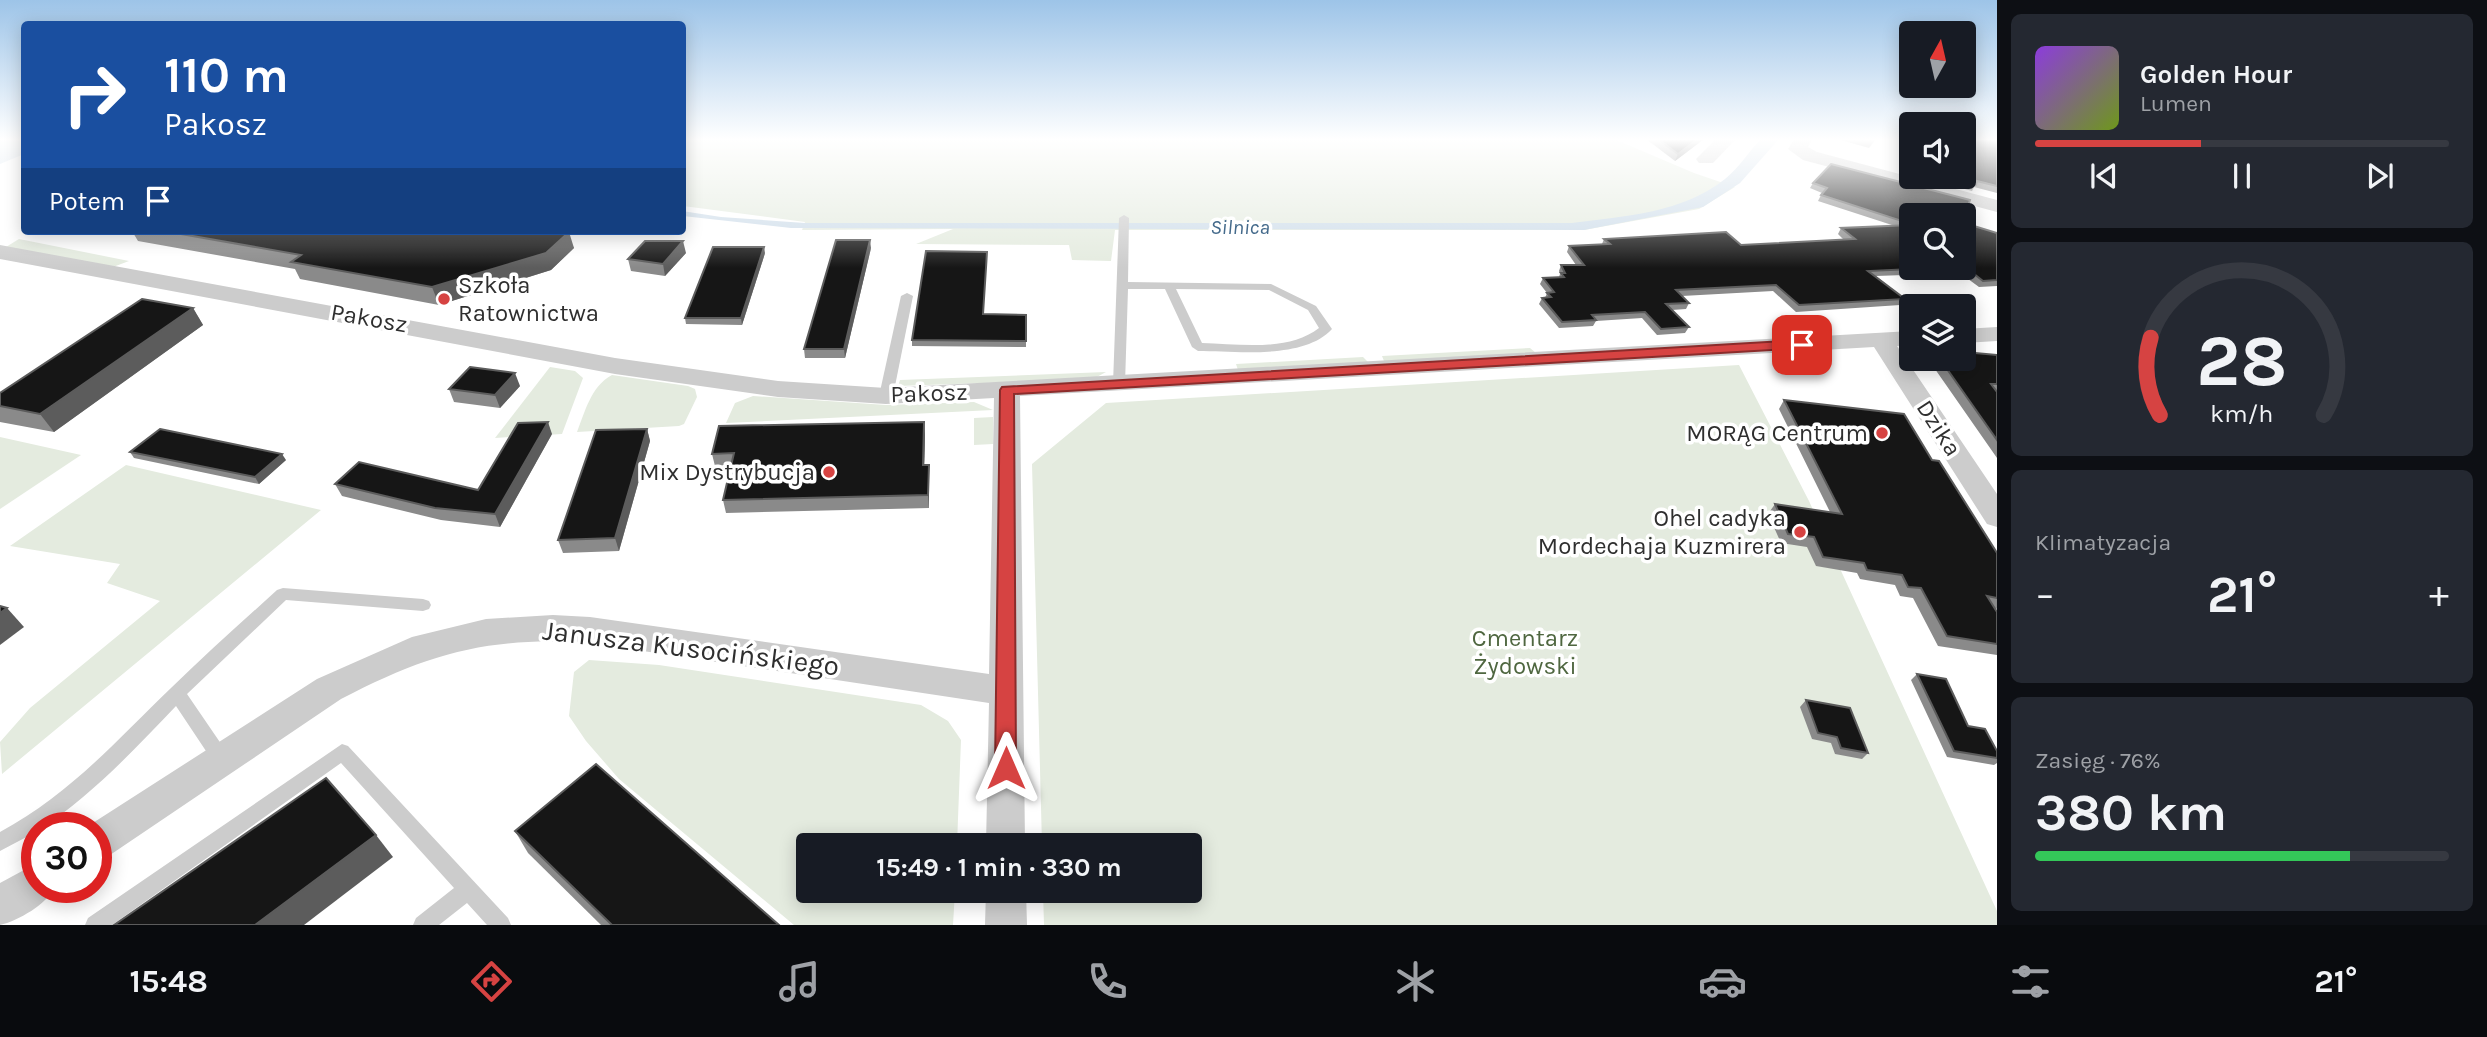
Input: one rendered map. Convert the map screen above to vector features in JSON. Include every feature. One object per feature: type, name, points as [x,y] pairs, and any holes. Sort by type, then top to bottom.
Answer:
[{"type":"street","points":[[1908,182],[1997,206]]},
{"type":"street","name":"Pakosz","points":[[0,252],[615,366],[768,388],[886,396],[1899,339]]},
{"type":"street","points":[[1976,335],[1997,334]]},
{"type":"street","name":"Dzika","points":[[1881,340],[1997,517]]},
{"type":"street","points":[[1006,833],[1007,390]]},
{"type":"street","name":"Janusza Kusocińskiego","points":[[112,832],[329,689],[366,669],[452,637],[512,627],[547,626],[590,630],[1005,691]]},
{"type":"street","points":[[0,906],[21,892]]},
{"type":"street","points":[[1006,903],[1006,925]]},
{"type":"lane","points":[[1119,384],[1124,218]]},
{"type":"lane","points":[[1121,285],[1270,287],[1312,309],[1326,329],[1317,339],[1284,345],[1198,347],[1169,286]]},
{"type":"lane","points":[[886,396],[907,296]]},
{"type":"lane","points":[[0,842],[36,824],[72,799],[177,693],[283,594],[423,605]]},
{"type":"lane","points":[[177,693],[222,760]]},
{"type":"lane","points":[[95,925],[342,752],[501,925]]},
{"type":"lane","points":[[423,925],[468,890]]},
{"type":"green space","points":[[686,182],[1721,182],[1735,187],[1699,209],[1584,230],[1115,230],[1111,261],[1072,260],[1069,245],[916,244],[953,229],[802,230],[805,222],[686,206]]},
{"type":"green space","points":[[19,239],[129,261],[113,267],[6,247]]},
{"type":"green space","points":[[1530,348],[1536,353],[1384,361],[1382,356]]},
{"type":"green space","points":[[1363,357],[1368,362],[1238,370],[1236,364]]},
{"type":"green space","name":"Cmentarz Żydowski","points":[[1739,365],[1809,501],[1997,911],[1997,925],[1044,925],[1043,903],[1202,903],[1202,833],[1042,833],[1032,464],[1106,403]]},
{"type":"green space","points":[[550,367],[575,371],[583,378],[562,434],[495,438]]},
{"type":"green space","points":[[1106,372],[1093,379],[898,386],[900,380]]},
{"type":"green space","points":[[612,375],[688,386],[695,389],[697,397],[684,424],[679,426],[577,432],[594,393]]},
{"type":"green space","points":[[753,396],[886,405],[974,402],[993,410],[726,423],[735,403]]},
{"type":"green space","points":[[993,417],[993,444],[974,445],[974,418]]},
{"type":"green space","points":[[0,437],[81,455],[0,509]]},
{"type":"green space","points":[[126,465],[321,510],[2,774],[0,742],[30,708],[160,601],[107,583],[120,564],[10,546]]},
{"type":"green space","points":[[589,660],[659,665],[921,705],[948,721],[961,740],[957,833],[796,833],[796,903],[954,903],[953,925],[794,925],[619,779],[586,741],[569,716],[574,672]]},
{"type":"water","name":"Silnica","points":[[1720,182],[1741,182],[1703,207],[1584,230],[791,228],[686,216],[686,212],[805,223],[1572,223],[1653,211],[1691,199]]},
{"type":"building","points":[[1899,182],[1899,189],[1928,189],[1970,200],[1969,203],[1899,203],[1899,220],[1821,195],[1827,188],[1813,183]]},
{"type":"building","points":[[1899,226],[1899,270],[1868,271],[1899,294],[1899,299],[1799,305],[1776,285],[1676,290],[1689,303],[1666,304],[1689,327],[1661,329],[1645,312],[1592,315],[1596,320],[1562,322],[1542,298],[1551,297],[1547,293],[1554,292],[1543,278],[1564,277],[1561,265],[1584,265],[1569,246],[1610,244],[1604,239],[1726,232],[1741,245],[1855,239],[1841,228]]},
{"type":"building","points":[[1976,227],[1997,233],[1997,280],[1983,281],[1976,275]]},
{"type":"building","points":[[187,235],[566,235],[546,253],[432,287],[291,262],[301,255]]},
{"type":"building","points":[[836,240],[870,240],[844,349],[804,349]]},
{"type":"building","points":[[645,241],[683,241],[663,264],[628,259]]},
{"type":"building","points":[[713,247],[764,247],[741,318],[685,318]]},
{"type":"building","points":[[926,251],[987,252],[983,314],[1026,315],[1026,341],[912,340]]},
{"type":"building","points":[[142,299],[193,308],[40,414],[0,406],[0,393]]},
{"type":"building","points":[[1976,353],[1997,355],[1997,384],[1991,384],[1997,392],[1997,440],[1948,371],[1976,371]]},
{"type":"building","points":[[470,367],[515,373],[495,395],[449,389]]},
{"type":"building","points":[[1784,400],[1904,414],[1932,460],[1939,461],[1997,553],[1997,598],[1987,596],[1997,612],[1997,644],[1947,636],[1921,588],[1908,587],[1902,575],[1867,570],[1864,563],[1823,557],[1814,537],[1788,534],[1775,504],[1842,514]]},
{"type":"building","points":[[548,422],[495,514],[435,508],[335,484],[359,462],[478,490],[518,423]]},
{"type":"building","name":"Mix Dystrybucja","points":[[924,422],[923,465],[929,465],[928,495],[723,500],[734,453],[712,454],[719,426]]},
{"type":"building","points":[[160,429],[282,454],[255,477],[130,452]]},
{"type":"building","points":[[647,429],[615,538],[558,540],[596,430]]},
{"type":"building","points":[[1917,674],[1946,679],[1968,726],[1985,729],[1997,751],[1997,758],[1954,751]]},
{"type":"building","points":[[1806,700],[1850,708],[1868,753],[1841,748],[1837,737],[1818,733]]},
{"type":"building","points":[[596,764],[779,925],[612,925],[515,831]]},
{"type":"building","points":[[326,778],[376,835],[255,925],[114,925]]},
{"type":"place","name":"Szkoła Ratownictwa","points":[[444,299]]},
{"type":"place","name":"MORĄG Centrum","points":[[1882,433]]},
{"type":"place","name":"Mix Dystrybucja","points":[[829,472]]},
{"type":"place","name":"Ohel cadyka Mordechaja Kuzmirera","points":[[1800,532]]},
{"type":"route","points":[[1006,768],[1007,390],[1802,345]]}]
